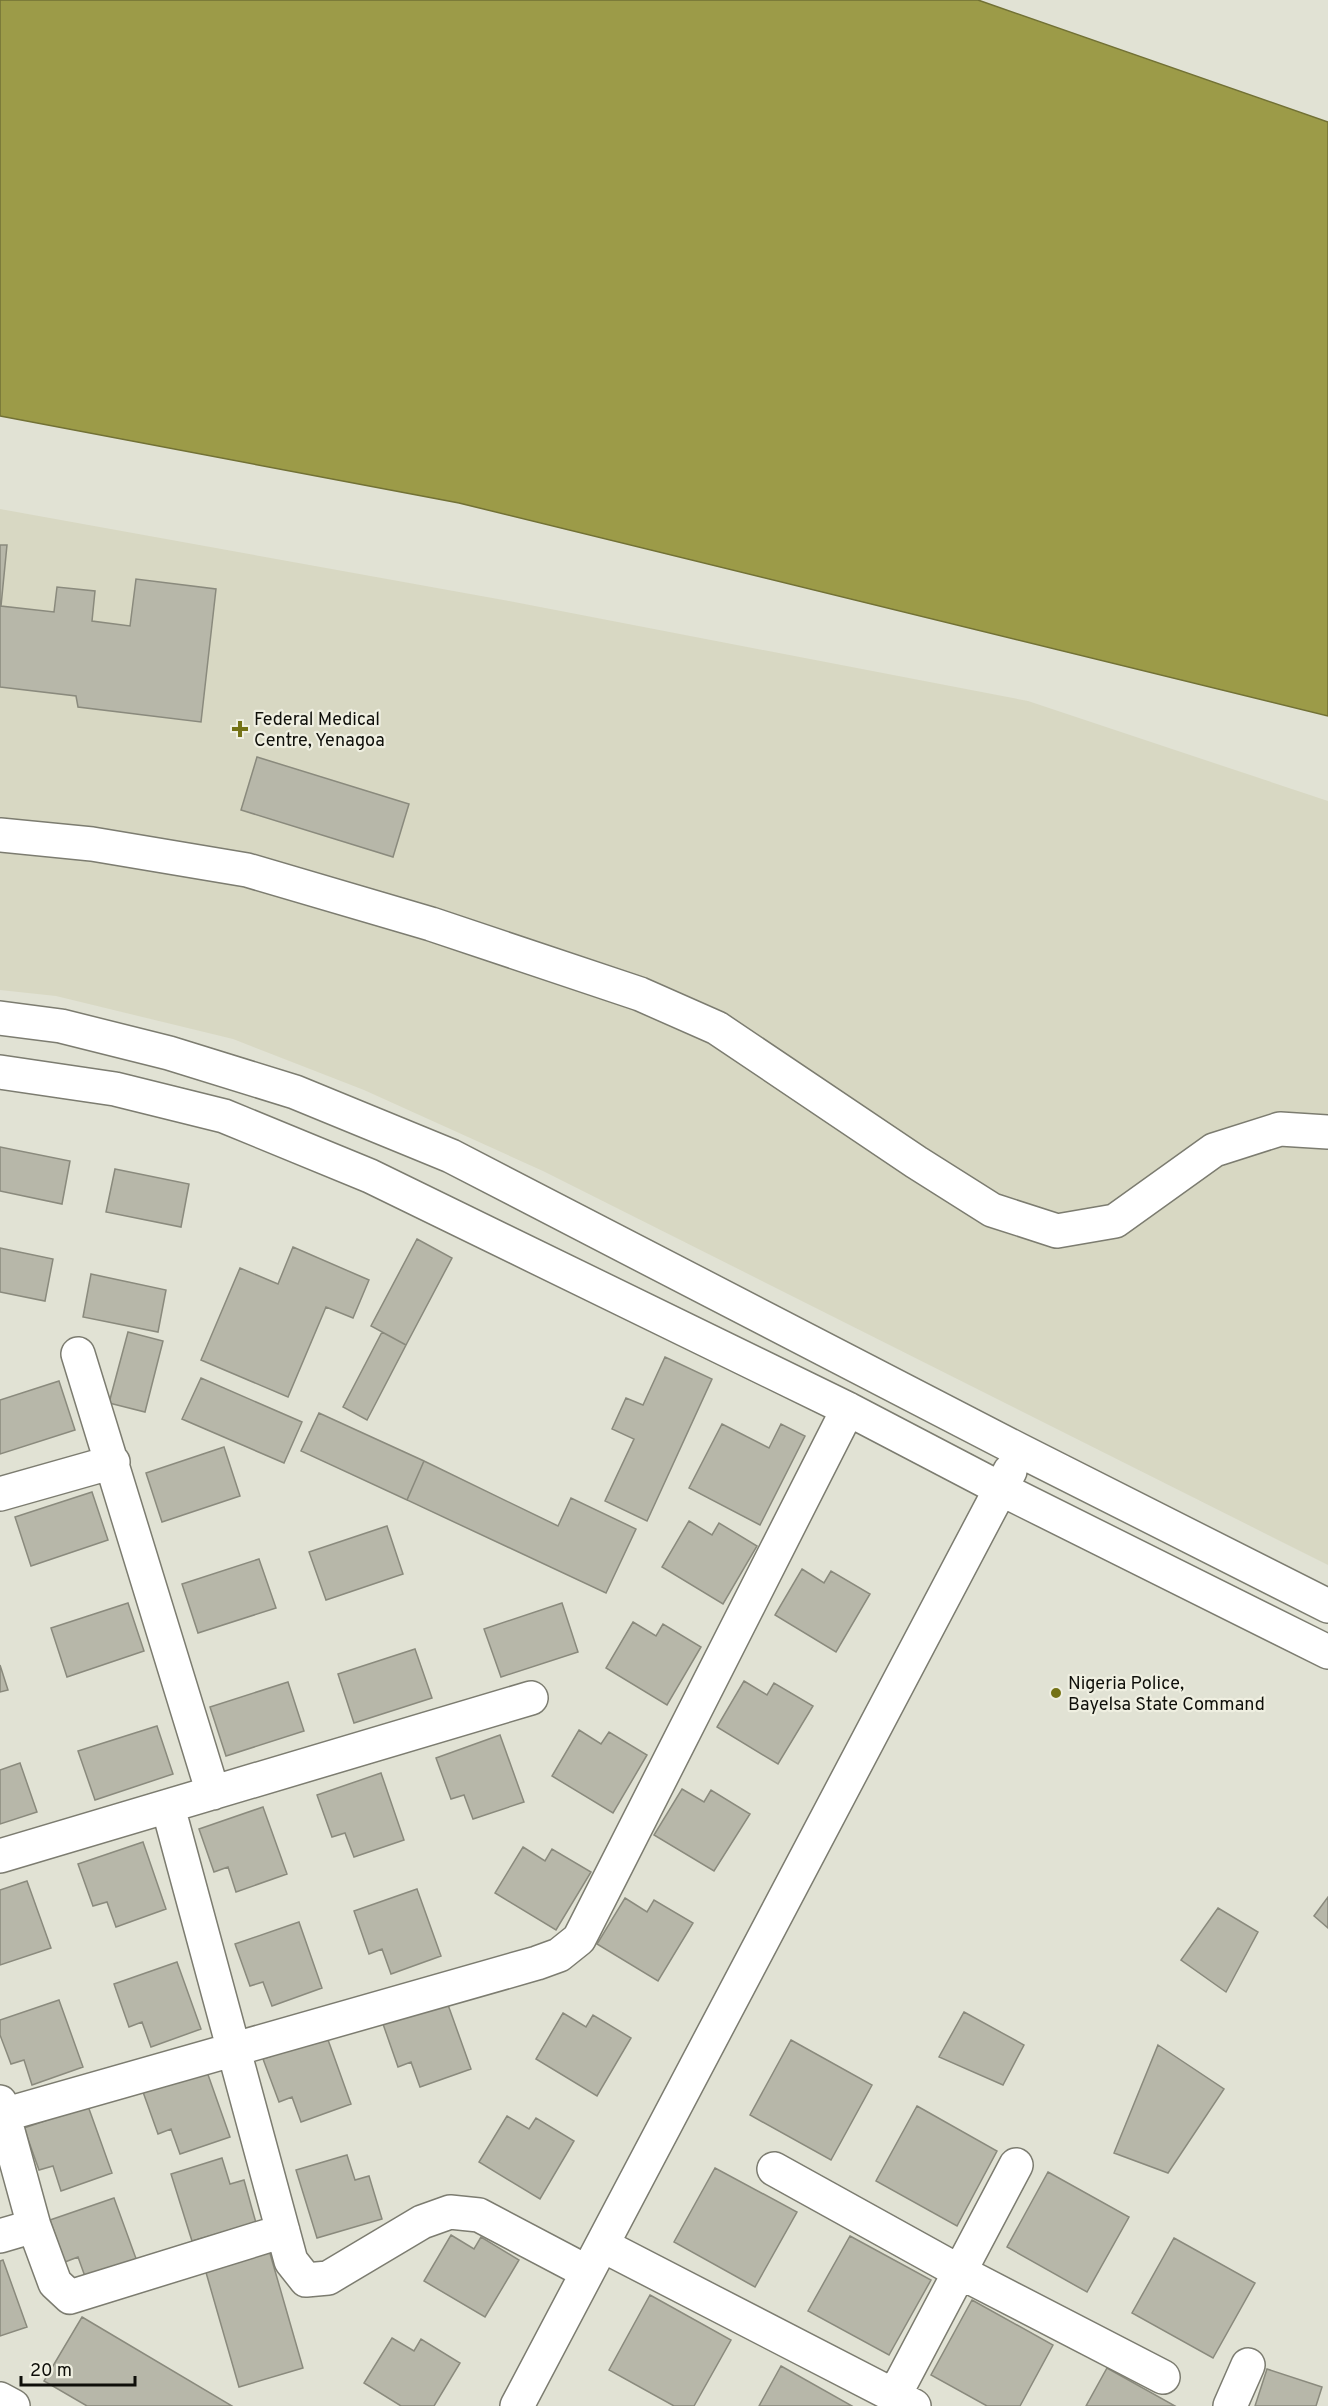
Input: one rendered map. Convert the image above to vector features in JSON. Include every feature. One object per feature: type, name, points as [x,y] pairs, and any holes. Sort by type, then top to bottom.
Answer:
[{"type":"street","points":[[0,835],[92,844],[247,870],[431,924],[640,994],[717,1028],[916,1162],[992,1210],[1057,1231],[1115,1221],[1214,1150],[1280,1129],[1328,1132]]},
{"type":"street","points":[[0,1018],[61,1026],[169,1053],[274,1085],[451,1156],[1019,1450],[1328,1606]]},
{"type":"street","points":[[0,1072],[115,1089],[224,1116],[370,1176],[848,1409],[1001,1489],[1328,1652]]},
{"type":"street","points":[[78,1354],[213,1793]]},
{"type":"street","points":[[283,2231],[70,2297],[55,2283],[34,2226],[1,2111],[234,2049],[537,1963],[559,1955],[579,1939],[848,1409]]},
{"type":"street","points":[[517,2406],[1001,1489],[1019,1450]]},
{"type":"street","points":[[0,1494],[112,1462]]},
{"type":"street","points":[[0,1856],[531,1698]]},
{"type":"street","points":[[168,1807],[291,2261],[306,2280],[328,2278],[422,2222],[450,2212],[479,2215],[594,2258],[904,2401],[960,2272],[1016,2165]]},
{"type":"street","points":[[774,2169],[960,2272],[1163,2377]]},
{"type":"street","points":[[0,2236],[34,2226]]},
{"type":"street","points":[[1230,2406],[1248,2365]]},
{"type":"street","points":[[0,2399],[13,2406]]},
{"type":"shaded area","points":[[0,0],[978,0],[1328,122],[1328,716],[459,503],[0,416]]},
{"type":"shaded area","points":[[0,509],[509,601],[1028,701],[1328,801],[1328,1565],[543,1171],[364,1090],[233,1039],[56,996],[0,990]]},
{"type":"building","points":[[0,545],[7,545],[1,606],[54,612],[57,587],[95,591],[92,621],[130,626],[136,579],[216,589],[201,722],[78,707],[76,696],[0,687]]},
{"type":"building","points":[[257,757],[409,804],[393,857],[241,810]]},
{"type":"building","points":[[0,1147],[70,1161],[62,1204],[0,1191]]},
{"type":"building","points":[[115,1169],[189,1184],[181,1227],[106,1212]]},
{"type":"building","points":[[417,1239],[452,1258],[406,1345],[371,1326]]},
{"type":"building","points":[[293,1247],[369,1280],[353,1318],[326,1307],[288,1397],[201,1360],[240,1268],[278,1284]]},
{"type":"building","points":[[0,1248],[53,1259],[45,1301],[0,1292]]},
{"type":"building","points":[[91,1274],[166,1290],[158,1332],[83,1317]]},
{"type":"building","points":[[128,1332],[163,1341],[145,1412],[109,1403]]},
{"type":"building","points":[[382,1332],[406,1345],[367,1420],[343,1407]]},
{"type":"building","points":[[665,1357],[712,1379],[647,1521],[605,1501],[634,1439],[612,1429],[626,1398],[643,1405]]},
{"type":"building","points":[[201,1378],[302,1422],[284,1463],[182,1419]]},
{"type":"building","points":[[59,1381],[75,1430],[0,1454],[0,1400]]},
{"type":"building","points":[[319,1413],[424,1461],[407,1500],[301,1451]]},
{"type":"building","points":[[722,1424],[769,1448],[781,1424],[805,1436],[760,1525],[689,1488]]},
{"type":"building","points":[[224,1447],[240,1496],[162,1522],[146,1473]]},
{"type":"building","points":[[424,1461],[558,1526],[571,1498],[636,1529],[606,1593],[407,1500]]},
{"type":"building","points":[[92,1492],[108,1540],[31,1566],[15,1517]]},
{"type":"building","points":[[689,1521],[712,1535],[719,1523],[757,1546],[723,1604],[662,1567]]},
{"type":"building","points":[[387,1526],[403,1574],[326,1600],[309,1552]]},
{"type":"building","points":[[259,1559],[276,1608],[198,1633],[182,1584]]},
{"type":"building","points":[[802,1569],[824,1583],[831,1571],[870,1594],[836,1652],[775,1615]]},
{"type":"building","points":[[128,1603],[144,1651],[67,1677],[51,1628]]},
{"type":"building","points":[[562,1603],[578,1652],[501,1677],[484,1629]]},
{"type":"building","points":[[633,1622],[656,1636],[663,1624],[701,1647],[667,1705],[606,1668]]},
{"type":"building","points":[[415,1649],[432,1698],[354,1723],[338,1674]]},
{"type":"building","points":[[0,1665],[8,1690],[0,1692]]},
{"type":"building","points":[[744,1681],[767,1695],[774,1683],[813,1706],[778,1764],[717,1727]]},
{"type":"building","points":[[288,1682],[304,1731],[226,1756],[210,1707]]},
{"type":"building","points":[[157,1726],[173,1774],[95,1800],[78,1751]]},
{"type":"building","points":[[579,1730],[601,1744],[609,1732],[647,1755],[613,1813],[552,1776]]},
{"type":"building","points":[[500,1735],[524,1802],[473,1819],[464,1795],[451,1799],[436,1758]]},
{"type":"building","points":[[20,1763],[37,1812],[0,1824],[0,1770]]},
{"type":"building","points":[[381,1773],[404,1840],[354,1857],[345,1833],[332,1837],[317,1795]]},
{"type":"building","points":[[682,1789],[704,1802],[711,1790],[750,1814],[714,1871],[654,1835]]},
{"type":"building","points":[[263,1807],[287,1874],[236,1892],[228,1867],[214,1872],[199,1829]]},
{"type":"building","points":[[143,1842],[166,1909],[116,1927],[107,1902],[93,1906],[78,1864]]},
{"type":"building","points":[[523,1847],[545,1861],[552,1849],[591,1872],[556,1930],[495,1893]]},
{"type":"building","points":[[27,1881],[51,1948],[0,1965],[0,1890]]},
{"type":"building","points":[[417,1889],[441,1956],[391,1974],[382,1949],[369,1954],[354,1911]]},
{"type":"building","points":[[1328,1897],[1328,1928],[1314,1916]]},
{"type":"building","points":[[625,1898],[647,1912],[654,1900],[693,1923],[658,1981],[597,1944]]},
{"type":"building","points":[[1218,1908],[1258,1932],[1226,1992],[1181,1960]]},
{"type":"building","points":[[299,1922],[322,1988],[272,2006],[263,1982],[250,1986],[235,1944]]},
{"type":"building","points":[[177,1962],[201,2029],[151,2047],[142,2022],[129,2027],[114,1984]]},
{"type":"building","points":[[59,2000],[83,2067],[32,2085],[24,2060],[11,2064],[0,2035],[0,2020]]},
{"type":"building","points":[[447,2002],[471,2069],[420,2087],[411,2062],[398,2067],[383,2024]]},
{"type":"building","points":[[964,2012],[1024,2045],[1003,2085],[939,2057]]},
{"type":"building","points":[[563,2013],[586,2027],[593,2015],[631,2038],[597,2096],[536,2059]]},
{"type":"building","points":[[327,2037],[351,2104],[301,2122],[292,2097],[279,2102],[263,2059]]},
{"type":"building","points":[[791,2040],[872,2085],[831,2160],[750,2115]]},
{"type":"building","points":[[1158,2045],[1224,2089],[1168,2173],[1114,2153]]},
{"type":"building","points":[[206,2069],[230,2137],[180,2154],[171,2129],[158,2134],[143,2092]]},
{"type":"building","points":[[88,2106],[112,2173],[61,2191],[53,2166],[39,2170],[24,2128]]},
{"type":"building","points":[[917,2106],[997,2151],[957,2226],[876,2181]]},
{"type":"building","points":[[507,2116],[529,2129],[536,2118],[574,2141],[540,2199],[479,2162]]},
{"type":"building","points":[[347,2155],[355,2180],[369,2176],[382,2219],[317,2238],[296,2170]]},
{"type":"building","points":[[222,2158],[230,2184],[244,2180],[256,2223],[192,2241],[171,2174]]},
{"type":"building","points":[[715,2168],[797,2212],[755,2287],[674,2242]]},
{"type":"building","points":[[1048,2172],[1129,2217],[1087,2292],[1007,2247]]},
{"type":"building","points":[[114,2198],[138,2264],[87,2282],[78,2257],[65,2262],[50,2220]]},
{"type":"building","points":[[451,2235],[474,2249],[481,2237],[519,2260],[485,2317],[424,2281]]},
{"type":"building","points":[[850,2236],[931,2280],[889,2355],[808,2311]]},
{"type":"building","points":[[1174,2238],[1255,2283],[1213,2358],[1132,2313]]},
{"type":"building","points":[[269,2250],[303,2368],[239,2387],[205,2269]]},
{"type":"building","points":[[3,2260],[27,2327],[0,2336],[0,2261]]},
{"type":"building","points":[[650,2295],[731,2340],[694,2406],[674,2406],[609,2370]]},
{"type":"building","points":[[972,2300],[1053,2345],[1020,2406],[987,2406],[931,2375]]},
{"type":"building","points":[[82,2317],[232,2406],[87,2406],[44,2381]]},
{"type":"building","points":[[392,2338],[414,2351],[421,2339],[460,2363],[434,2406],[401,2406],[364,2383]]},
{"type":"building","points":[[781,2366],[852,2406],[759,2406]]},
{"type":"building","points":[[1107,2368],[1175,2406],[1086,2406]]},
{"type":"building","points":[[1267,2369],[1322,2387],[1316,2406],[1255,2406]]},
{"type":"place","name":"Federal Medical Centre, Yenagoa","points":[[240,729]]},
{"type":"place","name":"Nigeria Police, Bayelsa State Command","points":[[1056,1693]]}]
